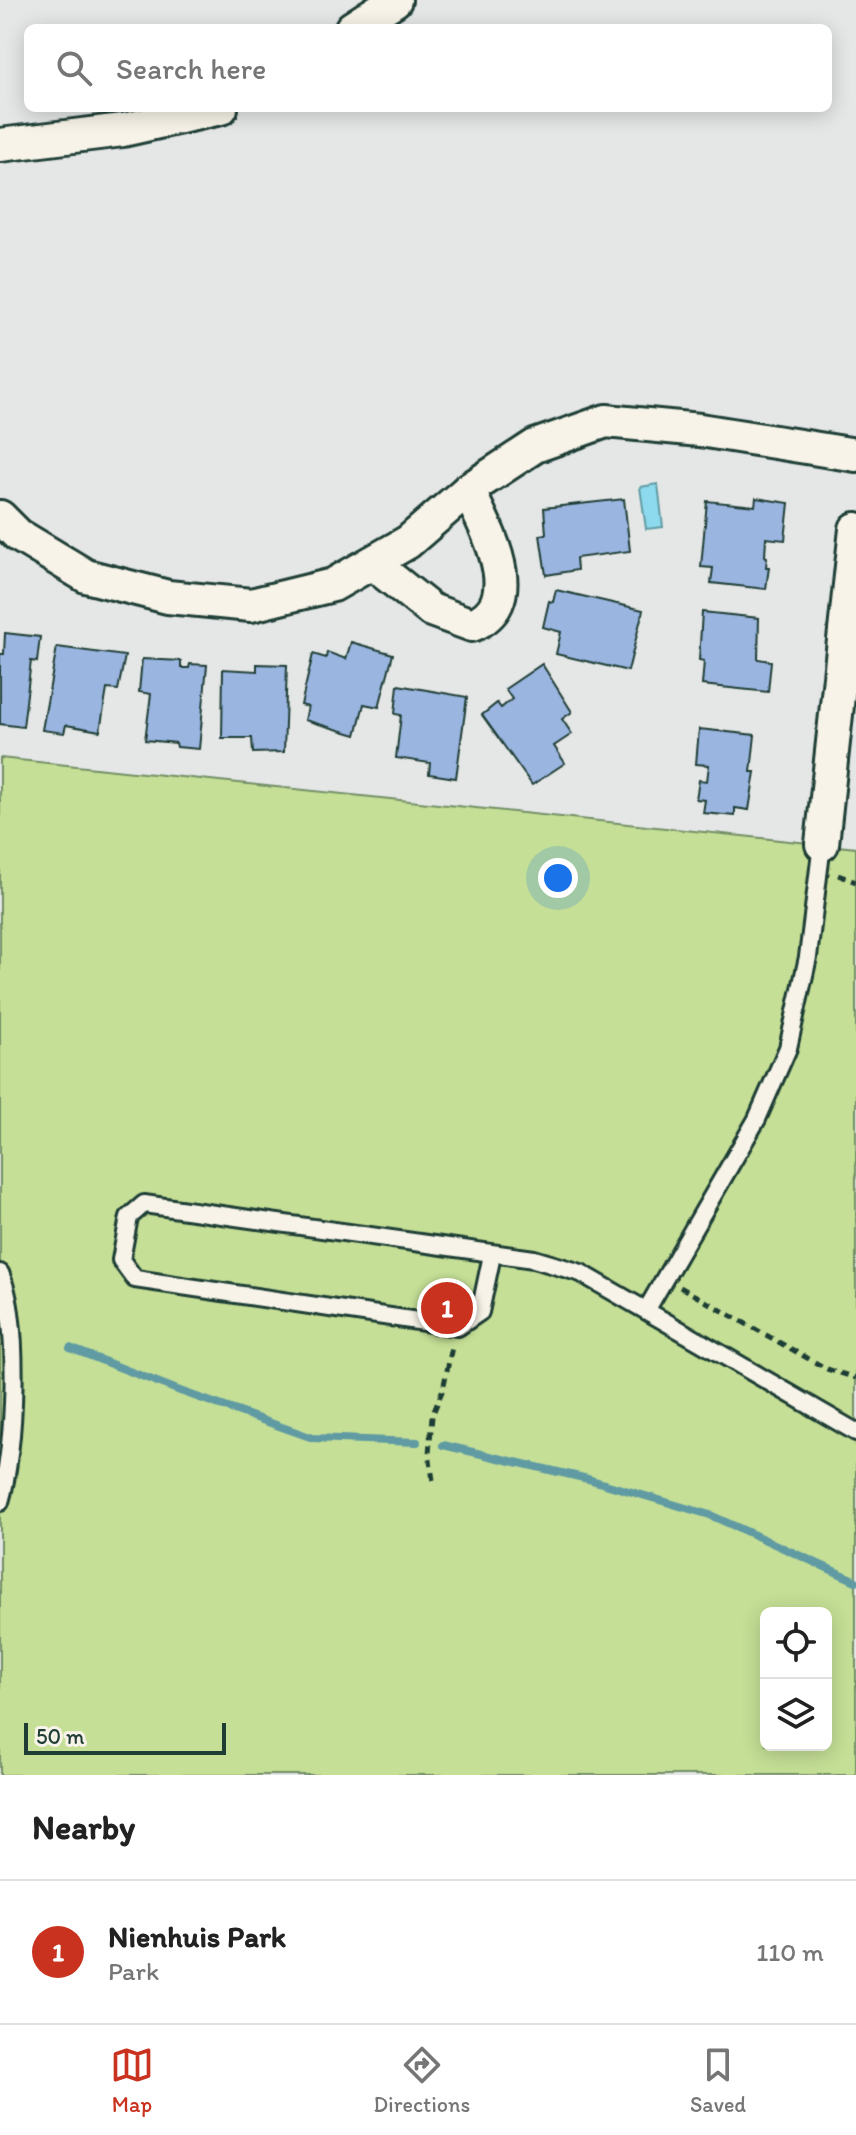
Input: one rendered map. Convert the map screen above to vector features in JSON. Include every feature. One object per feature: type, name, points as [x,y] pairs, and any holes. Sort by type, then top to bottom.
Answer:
[{"type":"street","points":[[358,24],[395,0]]},
{"type":"street","points":[[0,145],[123,130],[203,112]]},
{"type":"street","points":[[0,517],[18,535],[86,576],[168,597],[251,605],[333,585],[408,542],[468,490],[535,446],[606,421],[700,430],[856,455]]},
{"type":"street","points":[[372,563],[431,610],[472,625],[487,619],[495,610],[500,595],[500,576],[492,541],[468,490]]},
{"type":"street","points":[[822,844],[849,667],[856,529]]},
{"type":"lane","points":[[647,1309],[757,1119],[788,1048],[808,957],[822,844]]},
{"type":"lane","points":[[492,1255],[480,1312],[458,1327],[135,1279],[121,1260],[129,1217],[144,1204],[534,1259],[581,1273],[856,1432]]},
{"type":"lane","points":[[0,1273],[10,1317],[12,1389],[8,1466],[0,1502]]},
{"type":"path","points":[[664,1279],[827,1369],[856,1378]]},
{"type":"path","points":[[433,1480],[429,1454],[432,1416],[443,1389],[458,1327]]},
{"type":"green space","points":[[0,758],[856,848],[856,1775],[0,1775]]},
{"type":"water","points":[[658,484],[663,527],[646,529],[640,487]]},
{"type":"building","points":[[756,498],[789,503],[785,540],[766,538],[766,567],[769,567],[766,589],[711,583],[713,568],[701,567],[707,501],[755,506]]},
{"type":"building","points":[[624,499],[630,551],[576,558],[577,570],[546,575],[540,535],[546,534],[544,508]]},
{"type":"building","points":[[556,590],[643,610],[628,671],[556,654],[561,632],[543,627],[549,601],[553,602]]},
{"type":"building","points":[[702,612],[759,618],[758,659],[771,661],[768,692],[702,685],[704,661],[699,660]]},
{"type":"building","points":[[5,633],[40,637],[37,662],[31,661],[23,727],[0,724],[0,654],[4,654]]},
{"type":"building","points":[[351,642],[393,654],[379,707],[364,704],[356,735],[305,720],[308,707],[301,705],[313,654],[326,658],[327,652],[346,659]]},
{"type":"building","points":[[57,647],[125,656],[118,690],[107,689],[100,731],[66,725],[64,733],[42,730]]},
{"type":"building","points":[[142,659],[181,661],[181,668],[189,668],[190,664],[207,665],[199,749],[145,740],[151,694],[139,692]]},
{"type":"building","points":[[257,664],[287,665],[284,752],[253,753],[252,738],[222,738],[223,669],[257,671]]},
{"type":"building","points":[[542,664],[572,712],[562,719],[572,734],[554,746],[565,763],[532,785],[482,715],[497,703],[501,708],[512,699],[505,689]]},
{"type":"building","points":[[398,685],[467,697],[456,778],[429,774],[430,763],[396,758],[401,715],[395,714]]},
{"type":"building","points":[[699,729],[755,735],[751,772],[755,772],[749,810],[735,808],[735,816],[703,813],[705,800],[696,799],[699,780],[707,781],[709,765],[696,764]]},
{"type":"waterway","points":[[70,1348],[313,1438],[417,1442]]},
{"type":"waterway","points":[[443,1445],[588,1479],[710,1515],[856,1581]]},
{"type":"place","name":"Nienhuis Park","points":[[447,1308]]}]
